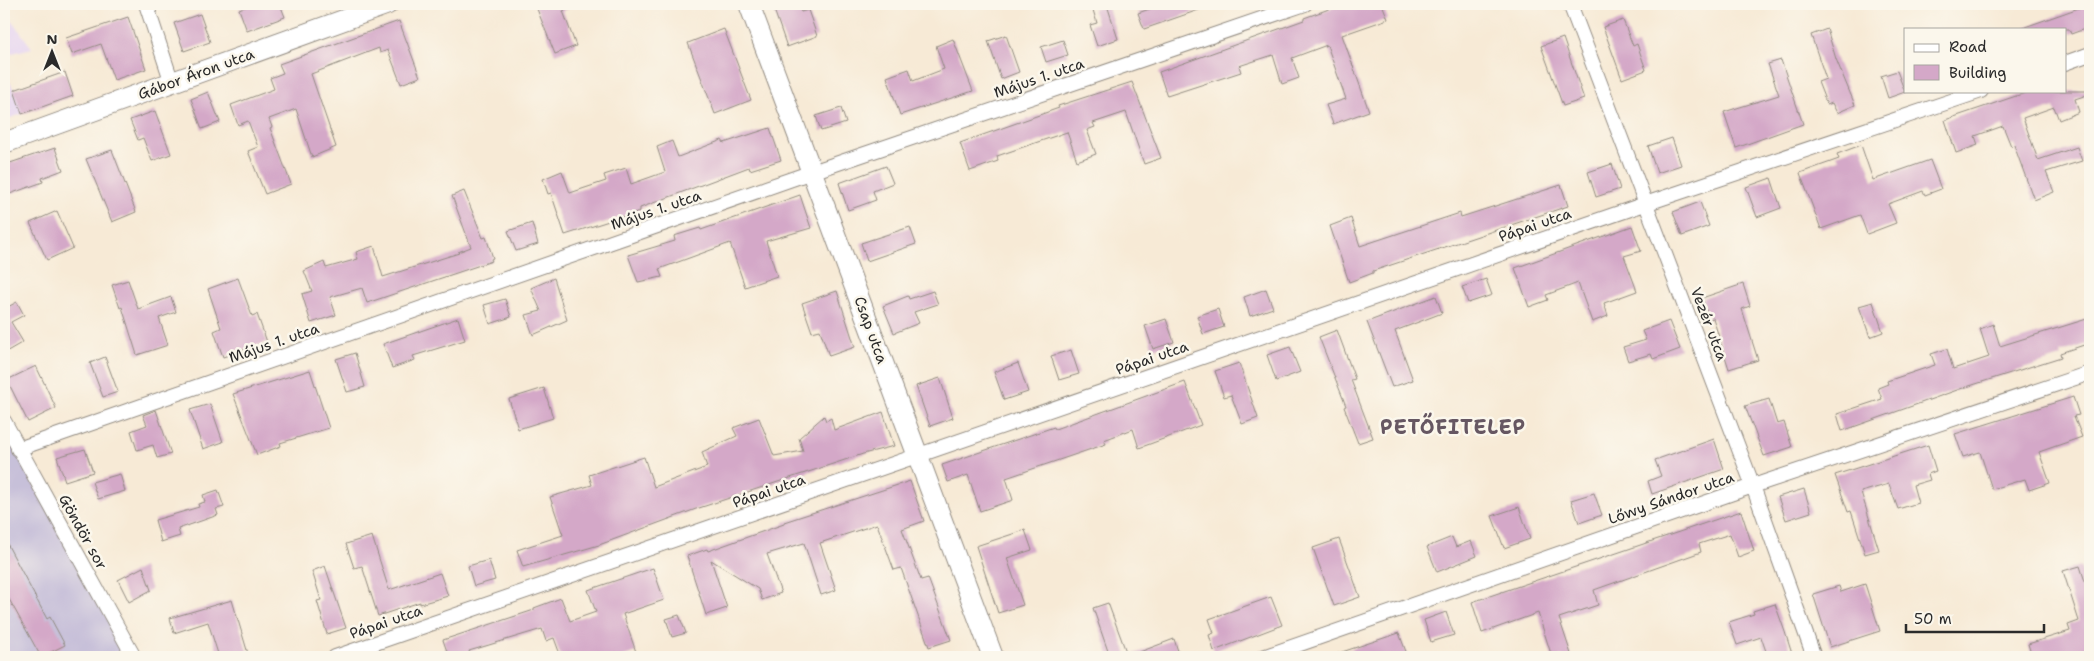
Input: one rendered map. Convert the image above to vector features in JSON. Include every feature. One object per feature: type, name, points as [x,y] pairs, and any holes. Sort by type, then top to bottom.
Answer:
[{"type":"street","points":[[146,4],[172,83]]},
{"type":"street","name":"Gábor Áron utca","points":[[4,143],[388,4]]},
{"type":"street","name":"Csap utca","points":[[749,4],[993,657]]},
{"type":"street","name":"Május 1. utca","points":[[18,449],[812,172],[1305,4]]},
{"type":"street","name":"Vezér utca","points":[[1570,4],[1753,486],[1814,657]]},
{"type":"street","points":[[2066,63],[2090,54]]},
{"type":"street","name":"Pápai utca","points":[[335,657],[918,457],[1645,204],[1978,92]]},
{"type":"street","name":"Lőwy Sándor utca","points":[[1263,657],[1753,486],[2090,373]]},
{"type":"street","name":"Göndör sor","points":[[4,421],[134,657]]},
{"type":"shaded area","points":[[4,10],[32,48],[4,55]]},
{"type":"shaded area","points":[[4,71],[14,90],[22,114],[4,120]]},
{"type":"shaded area","points":[[4,429],[128,657],[8,657],[4,648]]},
{"type":"building","points":[[253,4],[280,4],[285,17],[247,31],[239,9]]},
{"type":"building","points":[[535,4],[579,4],[563,11],[576,46],[555,54]]},
{"type":"building","points":[[772,4],[798,4],[801,12],[808,10],[817,36],[787,47]]},
{"type":"building","points":[[1164,4],[1210,4],[1210,6],[1144,29],[1138,13]]},
{"type":"building","points":[[1343,4],[1382,4],[1388,19],[1342,35],[1369,111],[1333,124],[1326,105],[1346,99],[1327,45],[1292,58],[1299,78],[1282,84],[1273,55],[1239,66],[1241,72],[1167,96],[1159,72]]},
{"type":"building","points":[[2090,4],[2090,27],[2071,34],[2069,29],[2066,28],[2025,27]]},
{"type":"building","points":[[1107,5],[1118,39],[1097,46],[1090,25],[1097,23],[1093,10]]},
{"type":"building","points":[[200,14],[210,42],[184,51],[174,23]]},
{"type":"building","points":[[128,17],[146,69],[114,80],[101,44],[72,54],[66,38]]},
{"type":"building","points":[[1623,20],[1633,46],[1637,44],[1646,70],[1622,79],[1603,27]]},
{"type":"building","points":[[399,21],[420,77],[401,84],[388,50],[380,53],[379,48],[311,74],[336,147],[312,157],[296,109],[269,119],[272,127],[270,128],[291,184],[265,194],[248,151],[258,147],[248,121],[238,125],[231,105],[274,89],[270,78],[283,73],[279,64]]},
{"type":"building","points":[[724,29],[751,100],[715,114],[688,43]]},
{"type":"building","points":[[1827,29],[1836,59],[1855,105],[1837,113],[1832,103],[1827,105],[1818,82],[1826,79],[1811,35]]},
{"type":"building","points":[[1006,35],[1019,72],[1001,79],[988,41]]},
{"type":"building","points":[[1563,38],[1584,99],[1563,106],[1541,46]]},
{"type":"building","points":[[953,39],[973,91],[900,115],[887,77],[909,69],[913,81],[944,69],[936,46]]},
{"type":"building","points":[[1063,40],[1068,55],[1046,62],[1041,47]]},
{"type":"building","points":[[1781,60],[1803,124],[1736,148],[1724,112],[1779,95],[1768,64]]},
{"type":"building","points":[[1897,71],[1905,92],[1888,98],[1881,76]]},
{"type":"building","points":[[65,72],[73,96],[22,114],[14,90]]},
{"type":"building","points":[[1132,82],[1161,158],[1144,164],[1126,112],[1093,123],[1095,127],[1087,130],[1096,154],[1077,161],[1067,132],[997,156],[998,161],[970,171],[960,143],[1059,108],[1058,106]]},
{"type":"building","points":[[2090,91],[2090,94],[2075,99],[2079,112],[2059,120],[2054,107],[2023,118],[2038,160],[2077,147],[2082,161],[2046,172],[2054,192],[2034,200],[2014,145],[2011,146],[2003,126],[1975,136],[1978,145],[1956,153],[1945,120],[2028,92]]},
{"type":"building","points":[[208,92],[220,122],[202,129],[191,99]]},
{"type":"building","points":[[841,108],[846,123],[821,131],[816,116]]},
{"type":"building","points":[[155,111],[171,154],[152,161],[143,138],[138,140],[130,120]]},
{"type":"building","points":[[770,128],[781,160],[750,170],[749,167],[640,208],[640,211],[565,235],[551,193],[548,194],[543,179],[562,171],[570,193],[606,181],[604,175],[626,168],[631,184],[665,172],[657,147],[672,141],[678,157],[722,140],[724,143]]},
{"type":"building","points":[[1672,138],[1681,165],[1657,173],[1648,146]]},
{"type":"building","points":[[1861,145],[1873,180],[1930,160],[1941,189],[1925,195],[1923,191],[1888,204],[1896,223],[1867,234],[1860,215],[1821,229],[1800,173],[1839,159],[1837,154]]},
{"type":"building","points":[[55,148],[63,170],[42,178],[43,182],[4,196],[4,165]]},
{"type":"building","points":[[112,150],[136,212],[112,222],[86,159]]},
{"type":"building","points":[[1612,164],[1620,189],[1596,197],[1588,172]]},
{"type":"building","points":[[886,166],[893,183],[873,191],[876,200],[848,210],[839,183]]},
{"type":"building","points":[[1771,178],[1781,208],[1757,217],[1746,187]]},
{"type":"building","points":[[1561,185],[1568,206],[1373,271],[1373,273],[1349,282],[1330,226],[1351,218],[1360,246],[1460,213],[1461,217]]},
{"type":"building","points":[[464,191],[483,238],[486,237],[493,258],[491,259],[492,261],[367,303],[362,288],[330,297],[336,315],[311,323],[302,294],[312,291],[304,271],[324,262],[326,268],[358,259],[356,252],[374,246],[383,277],[459,253],[471,247],[452,196]]},
{"type":"building","points":[[800,195],[811,228],[766,241],[777,276],[745,287],[730,243],[659,269],[662,277],[638,282],[628,255],[675,241],[674,236],[700,228],[701,230]]},
{"type":"building","points":[[1700,202],[1709,226],[1682,236],[1673,212]]},
{"type":"building","points":[[57,211],[73,248],[47,260],[30,223]]},
{"type":"building","points":[[532,223],[538,244],[516,251],[508,231]]},
{"type":"building","points":[[1632,226],[1641,251],[1624,256],[1637,291],[1604,303],[1608,316],[1592,322],[1578,283],[1546,295],[1548,300],[1529,307],[1515,268]]},
{"type":"building","points":[[910,227],[916,244],[867,261],[861,243]]},
{"type":"building","points":[[238,278],[252,316],[257,314],[267,342],[223,357],[214,331],[221,328],[208,289]]},
{"type":"building","points":[[554,278],[567,320],[533,335],[526,315],[541,311],[531,288]]},
{"type":"building","points":[[1486,279],[1492,295],[1468,303],[1462,287]]},
{"type":"building","points":[[128,280],[138,309],[171,297],[176,312],[159,318],[168,345],[137,355],[122,307],[120,308],[112,285]]},
{"type":"building","points":[[1743,284],[1750,306],[1742,309],[1758,360],[1729,369],[1713,318],[1709,319],[1702,298]]},
{"type":"building","points":[[1266,289],[1273,308],[1250,316],[1244,297]]},
{"type":"building","points":[[837,291],[855,347],[829,356],[820,330],[812,332],[802,303]]},
{"type":"building","points":[[933,291],[938,304],[914,312],[919,323],[894,333],[883,306],[908,296],[909,299]]},
{"type":"building","points":[[1436,296],[1442,313],[1395,331],[1413,380],[1392,387],[1367,322]]},
{"type":"building","points":[[505,299],[511,317],[490,324],[484,305]]},
{"type":"building","points":[[17,302],[24,315],[11,322],[23,342],[4,353],[4,309]]},
{"type":"building","points":[[1873,302],[1883,332],[1870,337],[1859,306]]},
{"type":"building","points":[[1218,309],[1224,327],[1203,334],[1197,316]]},
{"type":"building","points":[[458,318],[465,340],[413,356],[415,360],[392,368],[383,344]]},
{"type":"building","points":[[2090,318],[2090,343],[2060,353],[2061,357],[1960,389],[1842,431],[1837,414],[1882,399],[1878,388],[1888,384],[1887,381],[1935,365],[1931,354],[1947,349],[1953,369],[1989,357],[1980,329],[1993,324],[2000,346]]},
{"type":"building","points":[[1166,319],[1174,342],[1153,349],[1145,326]]},
{"type":"building","points":[[1669,321],[1680,349],[1653,359],[1651,354],[1628,361],[1623,347],[1646,340],[1642,331]]},
{"type":"building","points":[[1337,330],[1355,379],[1351,380],[1373,438],[1358,443],[1344,407],[1346,406],[1319,337]]},
{"type":"building","points":[[1290,347],[1300,372],[1276,381],[1267,355]]},
{"type":"building","points":[[1071,350],[1079,374],[1059,380],[1051,356]]},
{"type":"building","points":[[355,353],[365,387],[347,392],[336,359]]},
{"type":"building","points":[[105,357],[118,392],[103,397],[90,363]]},
{"type":"building","points":[[1018,363],[1028,392],[1004,400],[994,372]]},
{"type":"building","points":[[1239,363],[1258,418],[1242,424],[1231,395],[1224,397],[1215,371]]},
{"type":"building","points":[[36,366],[56,408],[28,422],[7,380]]},
{"type":"building","points":[[310,370],[329,428],[280,443],[281,446],[257,455],[233,394]]},
{"type":"building","points":[[940,378],[953,418],[930,426],[916,386]]},
{"type":"building","points":[[1185,382],[1201,425],[1139,448],[1133,429],[1104,440],[1106,444],[1006,478],[1013,500],[980,511],[968,475],[948,482],[942,465],[1054,427],[1055,429]]},
{"type":"building","points":[[544,388],[553,418],[518,429],[509,399]]},
{"type":"building","points":[[2073,397],[2079,415],[2074,416],[2082,437],[2039,452],[2050,483],[2029,490],[2025,479],[1992,489],[1980,452],[1963,457],[1955,434]]},
{"type":"building","points":[[1769,399],[1777,424],[1784,422],[1792,447],[1764,456],[1745,406]]},
{"type":"building","points":[[210,404],[223,442],[203,449],[190,410]]},
{"type":"building","points":[[156,410],[171,454],[157,458],[153,445],[137,450],[131,431],[147,425],[143,415]]},
{"type":"building","points":[[883,412],[894,446],[863,454],[696,509],[599,545],[523,567],[517,550],[563,535],[550,497],[592,485],[589,475],[644,457],[654,487],[707,467],[702,452],[737,436],[733,428],[759,418],[774,456],[803,451],[799,438],[824,416],[826,421],[831,418],[834,430]]},
{"type":"building","points":[[1714,439],[1724,469],[1652,494],[1648,481],[1661,476],[1655,460]]},
{"type":"building","points":[[1928,445],[1936,471],[1928,474],[1930,480],[1913,485],[1918,503],[1898,509],[1889,484],[1861,492],[1879,550],[1865,554],[1851,511],[1848,512],[1835,475]]},
{"type":"building","points":[[85,449],[93,472],[65,481],[57,457]]},
{"type":"building","points":[[120,474],[125,491],[98,499],[92,482]]},
{"type":"building","points":[[910,481],[924,521],[902,529],[921,580],[928,578],[951,640],[929,647],[901,568],[894,570],[877,524],[820,543],[836,590],[821,595],[804,543],[767,554],[781,593],[762,600],[758,589],[711,560],[727,608],[706,615],[687,556],[707,549],[708,551],[784,524],[784,522]]},
{"type":"building","points":[[1804,489],[1811,512],[1786,520],[1778,497]]},
{"type":"building","points":[[218,490],[224,507],[216,509],[218,515],[178,529],[180,536],[161,542],[155,520],[199,507],[198,504],[205,502],[203,495]]},
{"type":"building","points":[[1594,493],[1602,515],[1579,523],[1571,500]]},
{"type":"building","points":[[1519,507],[1530,539],[1504,548],[1492,516]]},
{"type":"building","points":[[1741,511],[1754,551],[1738,557],[1730,534],[1699,544],[1701,552],[1594,590],[1598,605],[1559,618],[1572,657],[1552,657],[1538,613],[1482,633],[1472,602]]},
{"type":"building","points":[[1025,530],[1032,550],[1007,558],[1023,605],[998,613],[976,546]]},
{"type":"building","points":[[372,536],[389,590],[440,573],[448,596],[420,604],[420,602],[378,616],[362,566],[354,568],[346,544]]},
{"type":"building","points":[[1452,537],[1456,547],[1471,541],[1477,556],[1437,572],[1427,547]]},
{"type":"building","points":[[4,538],[47,619],[50,617],[65,645],[41,657],[4,590]]},
{"type":"building","points":[[1339,539],[1360,597],[1334,606],[1313,548]]},
{"type":"building","points":[[489,560],[495,580],[474,586],[468,566]]},
{"type":"building","points":[[325,566],[346,628],[327,634],[317,601],[321,600],[312,571]]},
{"type":"building","points":[[2080,566],[2090,597],[2090,657],[2032,657],[2028,644],[2070,631],[2068,625],[2079,621],[2063,571]]},
{"type":"building","points":[[143,567],[151,590],[129,602],[118,580]]},
{"type":"building","points":[[653,568],[664,600],[623,614],[636,652],[622,657],[561,657],[554,638],[546,641],[542,629],[469,651],[471,657],[449,657],[443,640],[534,610],[534,608],[561,598],[570,621],[596,612],[588,590]]},
{"type":"building","points":[[1865,584],[1880,631],[1830,647],[1813,594],[1839,586],[1841,592]]},
{"type":"building","points":[[1271,597],[1282,625],[1214,651],[1209,635],[1214,633],[1209,619]]},
{"type":"building","points":[[232,600],[249,657],[219,657],[208,622],[174,633],[170,618]]},
{"type":"building","points":[[1108,603],[1128,657],[1110,657],[1093,608]]},
{"type":"building","points":[[1775,604],[1793,657],[1768,657],[1761,637],[1737,645],[1729,622],[1754,614],[1753,611]]},
{"type":"building","points":[[1446,612],[1454,635],[1431,642],[1424,620]]},
{"type":"building","points":[[679,615],[686,633],[672,637],[666,619]]},
{"type":"building","points":[[1399,633],[1408,657],[1334,657],[1333,655]]},
{"type":"building","points":[[1174,639],[1180,657],[1129,656]]},
{"type":"waterway","points":[[4,651],[7,657]]},
{"type":"district","name":"PETŐFITELEP","points":[[1453,427]]}]
